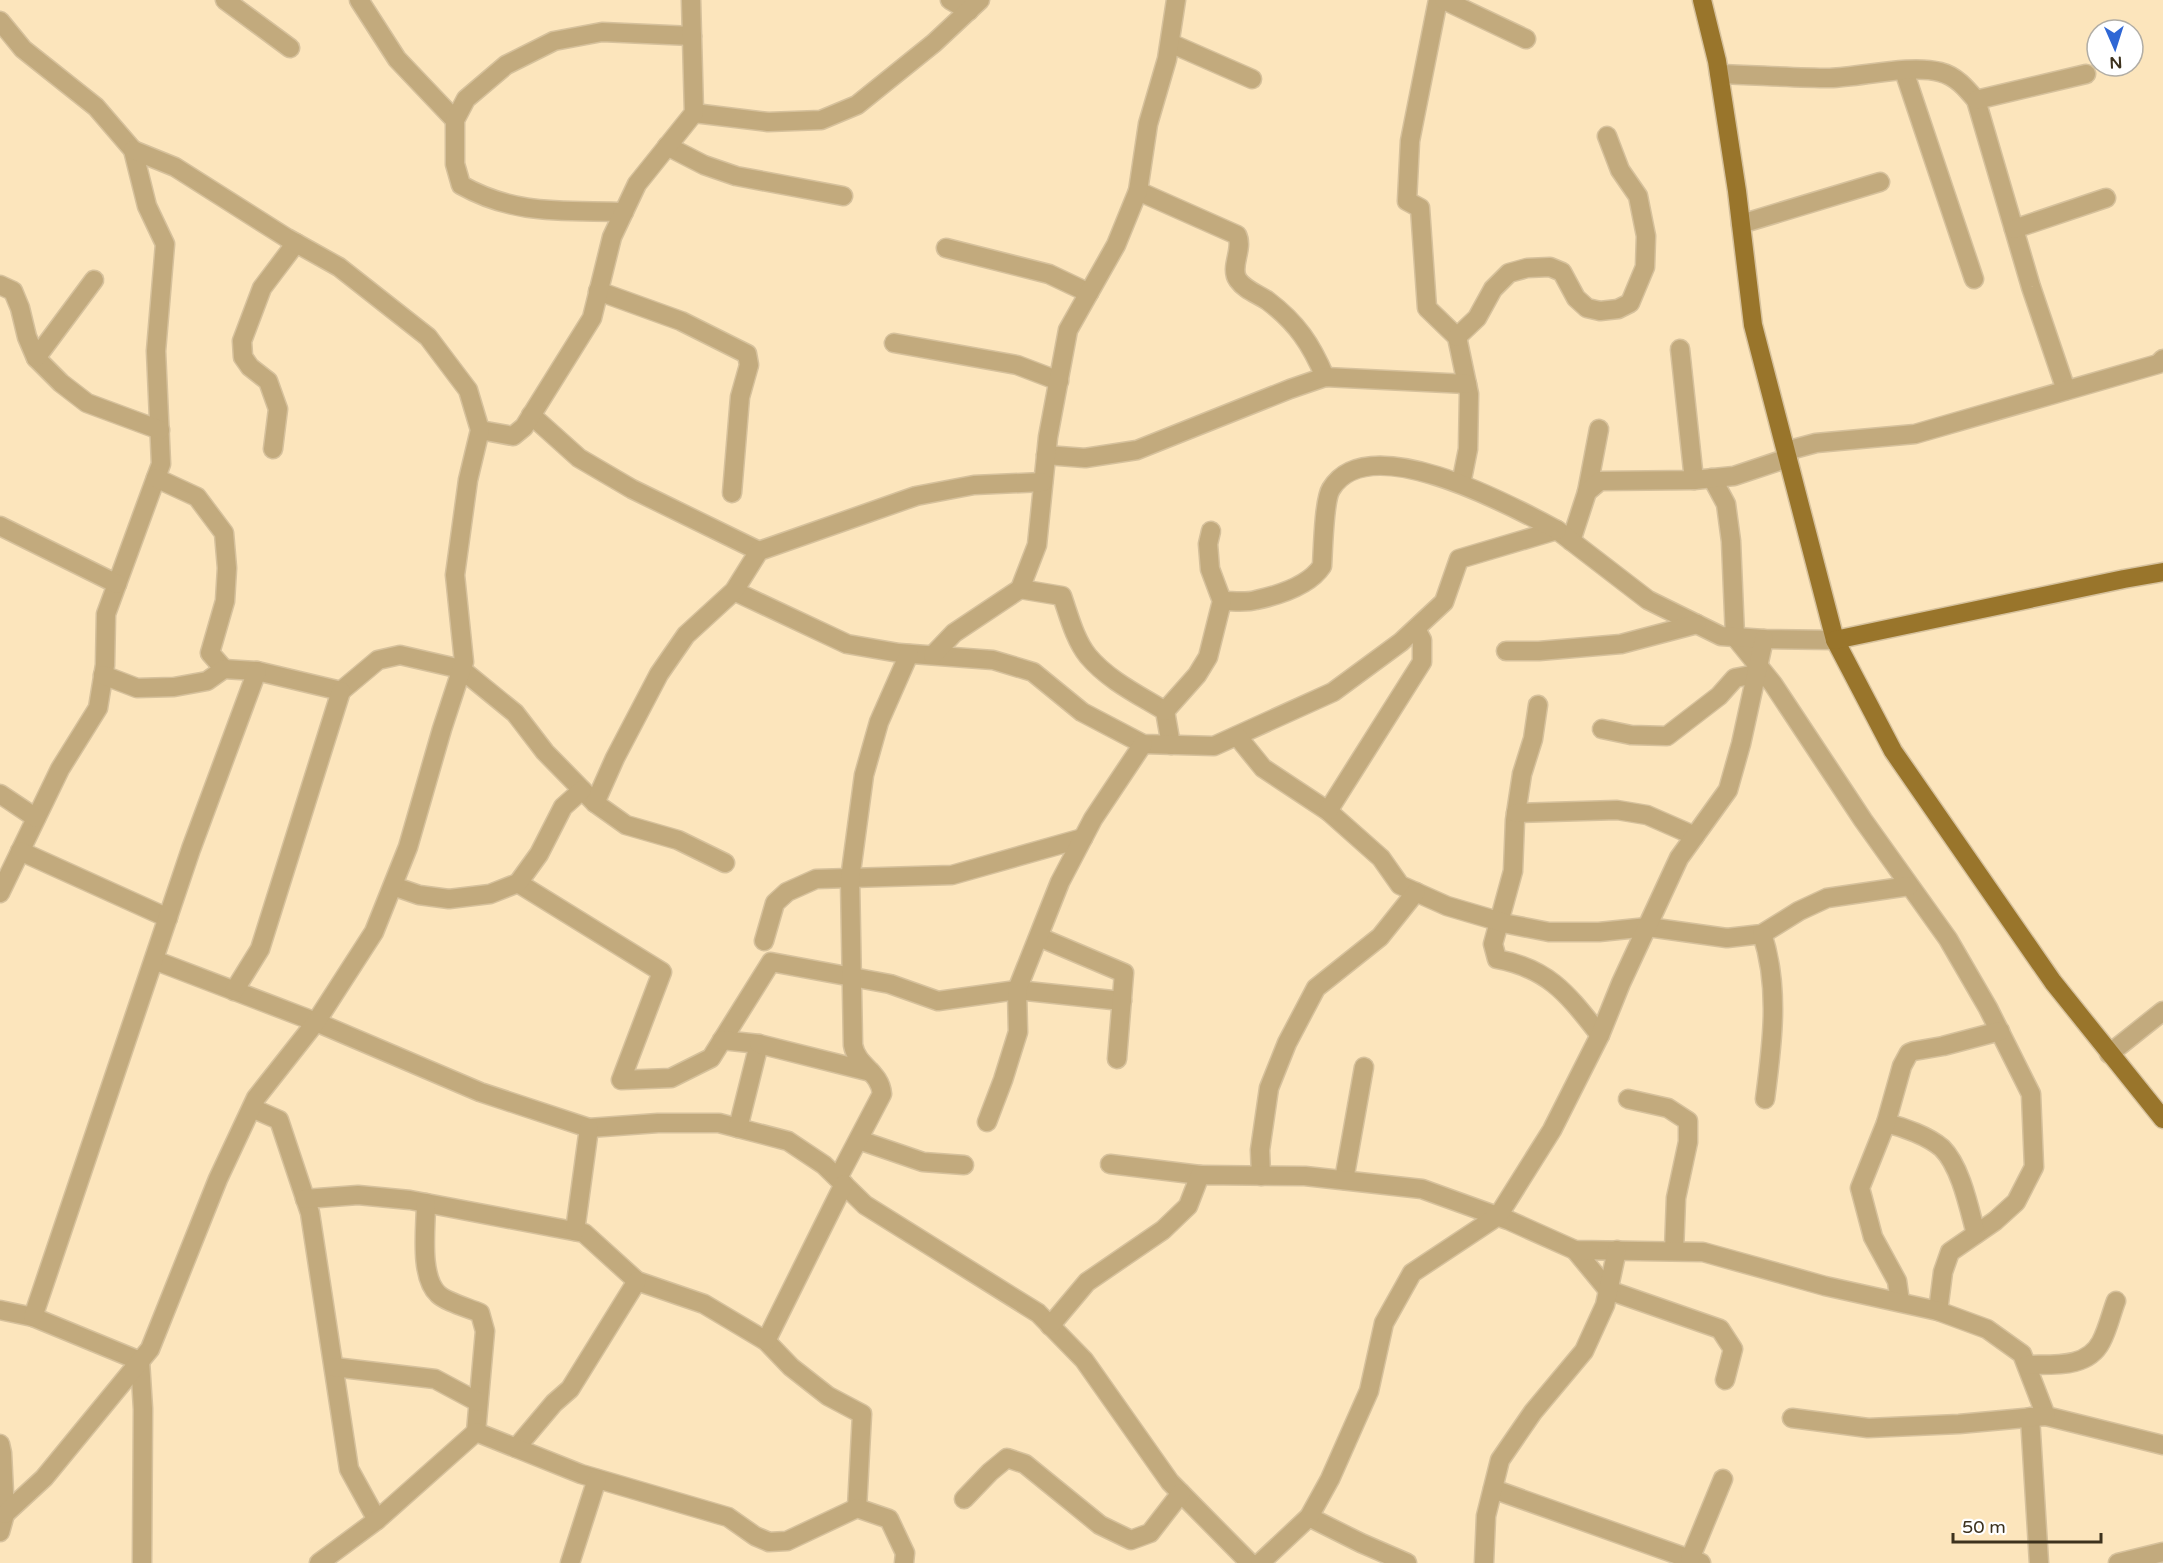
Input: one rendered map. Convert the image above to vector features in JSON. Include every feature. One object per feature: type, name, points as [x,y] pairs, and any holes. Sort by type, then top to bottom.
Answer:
[{"type":"main road","points":[[1702,0],[1719,74],[1753,325],[1835,640],[1893,751],[2053,982],[2163,1119]]},
{"type":"main road","points":[[1835,640],[2163,572]]},
{"type":"street","points":[[225,0],[290,48]]},
{"type":"street","points":[[359,0],[397,59],[455,120]]},
{"type":"street","points":[[480,430],[513,436],[524,427],[592,318],[612,237],[637,184],[694,113],[691,0]]},
{"type":"street","points":[[950,0],[974,5]]},
{"type":"street","points":[[933,656],[954,633],[1020,589],[1037,545],[1046,455],[1068,330],[1116,245],[1138,191],[1148,124],[1167,59],[1176,0]]},
{"type":"street","points":[[1438,0],[1410,141],[1407,201],[1420,208],[1427,308],[1457,337],[1469,394],[1468,449],[1461,484]]},
{"type":"street","points":[[1444,0],[1526,39]]},
{"type":"street","points":[[694,113],[768,122],[821,120],[857,105],[934,43],[974,5]]},
{"type":"street","points":[[0,21],[23,49],[96,106],[133,150],[147,206],[165,244],[156,351],[161,464],[106,614],[103,675],[98,708],[60,769],[20,851],[4,874],[0,894]]},
{"type":"street","points":[[624,212],[546,212],[484,198],[461,185],[455,164],[455,120],[466,99],[506,65],[554,41],[602,33],[692,36]]},
{"type":"street","points":[[1170,43],[1252,79]]},
{"type":"street","points":[[1719,74],[1831,78],[1904,71],[1939,71],[1952,76],[1965,87],[1976,100],[2031,287],[2067,390]]},
{"type":"street","points":[[1904,71],[1974,279]]},
{"type":"street","points":[[1976,100],[2085,74]]},
{"type":"street","points":[[1457,337],[1477,318],[1493,289],[1509,273],[1527,268],[1550,267],[1562,272],[1576,298],[1587,308],[1600,311],[1618,309],[1630,303],[1645,267],[1646,236],[1638,196],[1620,170],[1607,136]]},
{"type":"street","points":[[668,146],[704,165],[736,176],[843,196]]},
{"type":"street","points":[[5,1514],[44,1478],[150,1349],[218,1179],[256,1098],[316,1022],[374,932],[408,847],[464,662],[455,575],[468,480],[480,430],[468,390],[428,337],[339,267],[175,167],[133,150]]},
{"type":"street","points":[[1741,224],[1880,182]]},
{"type":"street","points":[[1138,191],[1238,235],[1240,240],[1234,273],[1238,280],[1267,300],[1300,329],[1314,351],[1325,377]]},
{"type":"street","points":[[2014,229],[2106,198]]},
{"type":"street","points":[[273,449],[278,409],[268,381],[250,367],[243,357],[242,341],[262,288],[297,243]]},
{"type":"street","points":[[946,248],[1049,274],[1089,293]]},
{"type":"street","points":[[36,358],[94,280]]},
{"type":"street","points":[[0,285],[13,291],[36,358],[61,383],[87,403],[160,430]]},
{"type":"street","points":[[598,291],[681,321],[747,354],[749,364],[740,397],[732,494]]},
{"type":"street","points":[[894,343],[1017,365],[1059,381]]},
{"type":"street","points":[[1680,349],[1703,479],[1726,504],[1731,541],[1735,637],[1757,671],[1773,684],[1863,820],[1948,939],[2000,1031],[2031,1094],[2034,1167],[2016,1202],[1995,1221],[1950,1252],[1943,1272],[1938,1311]]},
{"type":"street","points":[[1587,492],[1600,481],[1703,479],[1734,476],[1816,443],[1916,434],[2158,364],[2163,359]]},
{"type":"street","points":[[1046,455],[1085,458],[1137,450],[1325,377],[1467,384]]},
{"type":"street","points":[[531,415],[579,458],[632,489],[759,551]]},
{"type":"street","points":[[1564,536],[1587,492],[1599,429]]},
{"type":"street","points":[[1222,601],[1254,601],[1299,586],[1316,575],[1322,566],[1329,492],[1338,478],[1351,470],[1372,467],[1410,468],[1461,484],[1507,504],[1564,536],[1648,600],[1721,636],[1835,640]]},
{"type":"street","points":[[156,478],[197,497],[224,533],[227,568],[225,601],[210,653],[224,669]]},
{"type":"street","points":[[595,804],[615,758],[658,674],[686,635],[734,591],[759,551],[916,496],[974,485],[1043,482]]},
{"type":"street","points":[[0,526],[117,584]]},
{"type":"street","points":[[1165,711],[1197,675],[1208,657],[1222,601],[1209,569],[1211,531]]},
{"type":"street","points":[[734,591],[847,644],[909,654],[993,660],[1033,672],[1082,712],[1143,744],[1214,746],[1333,692],[1401,642],[1444,602],[1459,559],[1564,536]]},
{"type":"street","points":[[1020,589],[1062,596],[1071,626],[1088,656],[1113,679],[1165,711],[1171,745]]},
{"type":"street","points":[[1506,651],[1539,651],[1622,644],[1697,624]]},
{"type":"street","points":[[1328,811],[1422,663],[1422,640],[1416,628]]},
{"type":"street","points":[[1260,1563],[1309,1517],[1330,1479],[1369,1391],[1384,1323],[1412,1273],[1498,1216],[1552,1130],[1600,1035],[1621,983],[1679,858],[1728,790],[1741,744],[1764,639]]},
{"type":"street","points":[[766,1341],[882,1094],[881,1087],[872,1072],[855,1055],[853,1045],[850,879],[864,775],[879,722],[909,654]]},
{"type":"street","points":[[234,991],[260,949],[341,691],[378,660],[400,655],[462,669],[515,713],[545,752],[595,804],[626,825],[678,840],[725,863]]},
{"type":"street","points":[[103,675],[137,688],[174,687],[207,681],[224,669],[257,671],[341,691]]},
{"type":"street","points":[[33,1317],[168,918],[257,671]]},
{"type":"street","points":[[1602,729],[1631,735],[1666,736],[1719,696],[1735,678],[1757,671]]},
{"type":"street","points":[[1538,705],[1533,739],[1522,774],[1516,813],[1513,870],[1493,945],[1497,959],[1518,963],[1547,977],[1571,999],[1600,1035]]},
{"type":"street","points":[[1237,736],[1263,768],[1328,811],[1382,858],[1400,885],[1447,906],[1548,932],[1599,932],[1648,927],[1727,938],[1762,934],[1799,911],[1827,898],[1910,886]]},
{"type":"street","points":[[987,1122],[1018,1032],[1017,990],[1060,882],[1083,838],[1143,744]]},
{"type":"street","points":[[393,886],[419,895],[449,899],[490,894],[518,883],[539,854],[563,807],[582,790]]},
{"type":"street","points":[[0,794],[36,818]]},
{"type":"street","points":[[1516,813],[1617,810],[1647,815],[1695,836]]},
{"type":"street","points":[[764,941],[775,903],[787,892],[816,879],[952,874],[1083,838]]},
{"type":"street","points":[[20,851],[168,918]]},
{"type":"street","points":[[518,883],[662,972],[621,1080],[670,1078],[711,1058],[771,962],[890,984],[938,1001],[1017,990],[1122,1001]]},
{"type":"street","points":[[1262,1176],[1260,1150],[1269,1089],[1287,1043],[1316,988],[1380,937],[1416,892]]},
{"type":"street","points":[[1762,934],[1770,957],[1773,1040],[1765,1100]]},
{"type":"street","points":[[1039,937],[1124,973],[1118,1059]]},
{"type":"street","points":[[154,960],[316,1022],[480,1092],[589,1128],[719,1123],[788,1141],[824,1165],[865,1205],[1038,1313],[1084,1360],[1170,1482],[1250,1563]]},
{"type":"street","points":[[2109,1054],[2163,1011]]},
{"type":"street","points":[[1900,1302],[1897,1281],[1873,1237],[1860,1188],[1886,1123],[1902,1066],[1909,1053],[2000,1031]]},
{"type":"street","points":[[722,1040],[759,1044],[872,1072]]},
{"type":"street","points":[[738,1128],[759,1044]]},
{"type":"street","points":[[1344,1180],[1364,1067]]},
{"type":"street","points":[[1628,1099],[1668,1108],[1688,1121],[1688,1142],[1676,1198],[1674,1251]]},
{"type":"street","points":[[252,1108],[279,1120],[310,1213],[349,1469],[377,1520]]},
{"type":"street","points":[[1886,1123],[1931,1141],[1942,1149],[1958,1173],[1976,1234]]},
{"type":"street","points":[[575,1231],[589,1128]]},
{"type":"street","points":[[859,1140],[923,1162],[964,1165]]},
{"type":"street","points":[[1110,1164],[1200,1175],[1305,1176],[1422,1189],[1498,1216],[1575,1250],[1703,1252],[1825,1286],[1938,1311],[1986,1329],[2022,1354],[2027,1365],[2038,1417],[2039,1563]]},
{"type":"street","points":[[1050,1326],[1088,1282],[1163,1230],[1188,1206],[1200,1175]]},
{"type":"street","points":[[305,1199],[358,1195],[426,1203],[584,1233],[637,1281],[704,1305],[766,1341],[791,1367],[828,1396],[862,1414],[857,1508]]},
{"type":"street","points":[[320,1563],[377,1520],[476,1432],[484,1322],[480,1313],[438,1295],[428,1277],[425,1256],[426,1203]]},
{"type":"street","points":[[1575,1250],[1608,1290],[1720,1329],[1734,1349],[1725,1380]]},
{"type":"street","points":[[1484,1563],[1486,1516],[1500,1460],[1533,1412],[1584,1351],[1605,1305],[1617,1250]]},
{"type":"street","points":[[516,1448],[554,1403],[570,1389],[637,1281]]},
{"type":"street","points":[[2027,1365],[2070,1363],[2089,1356],[2101,1344],[2116,1301]]},
{"type":"street","points":[[0,1310],[33,1317],[140,1361]]},
{"type":"street","points":[[140,1361],[143,1409],[142,1563]]},
{"type":"street","points":[[334,1367],[435,1379],[478,1402]]},
{"type":"street","points":[[1792,1418],[1868,1428],[1959,1424],[2038,1417],[2163,1445]]},
{"type":"street","points":[[476,1432],[597,1479],[728,1517],[755,1536],[769,1542],[787,1541],[857,1508],[889,1519],[905,1553],[904,1563]]},
{"type":"street","points":[[0,1444],[5,1514],[0,1532]]},
{"type":"street","points":[[964,1499],[1007,1458],[1025,1464],[1101,1525],[1131,1540],[1150,1533],[1180,1493]]},
{"type":"street","points":[[570,1563],[597,1479]]},
{"type":"street","points":[[1493,1489],[1696,1561],[1723,1479]]},
{"type":"street","points":[[1309,1517],[1407,1563]]},
{"type":"street","points":[[2118,1563],[2163,1552]]}]
